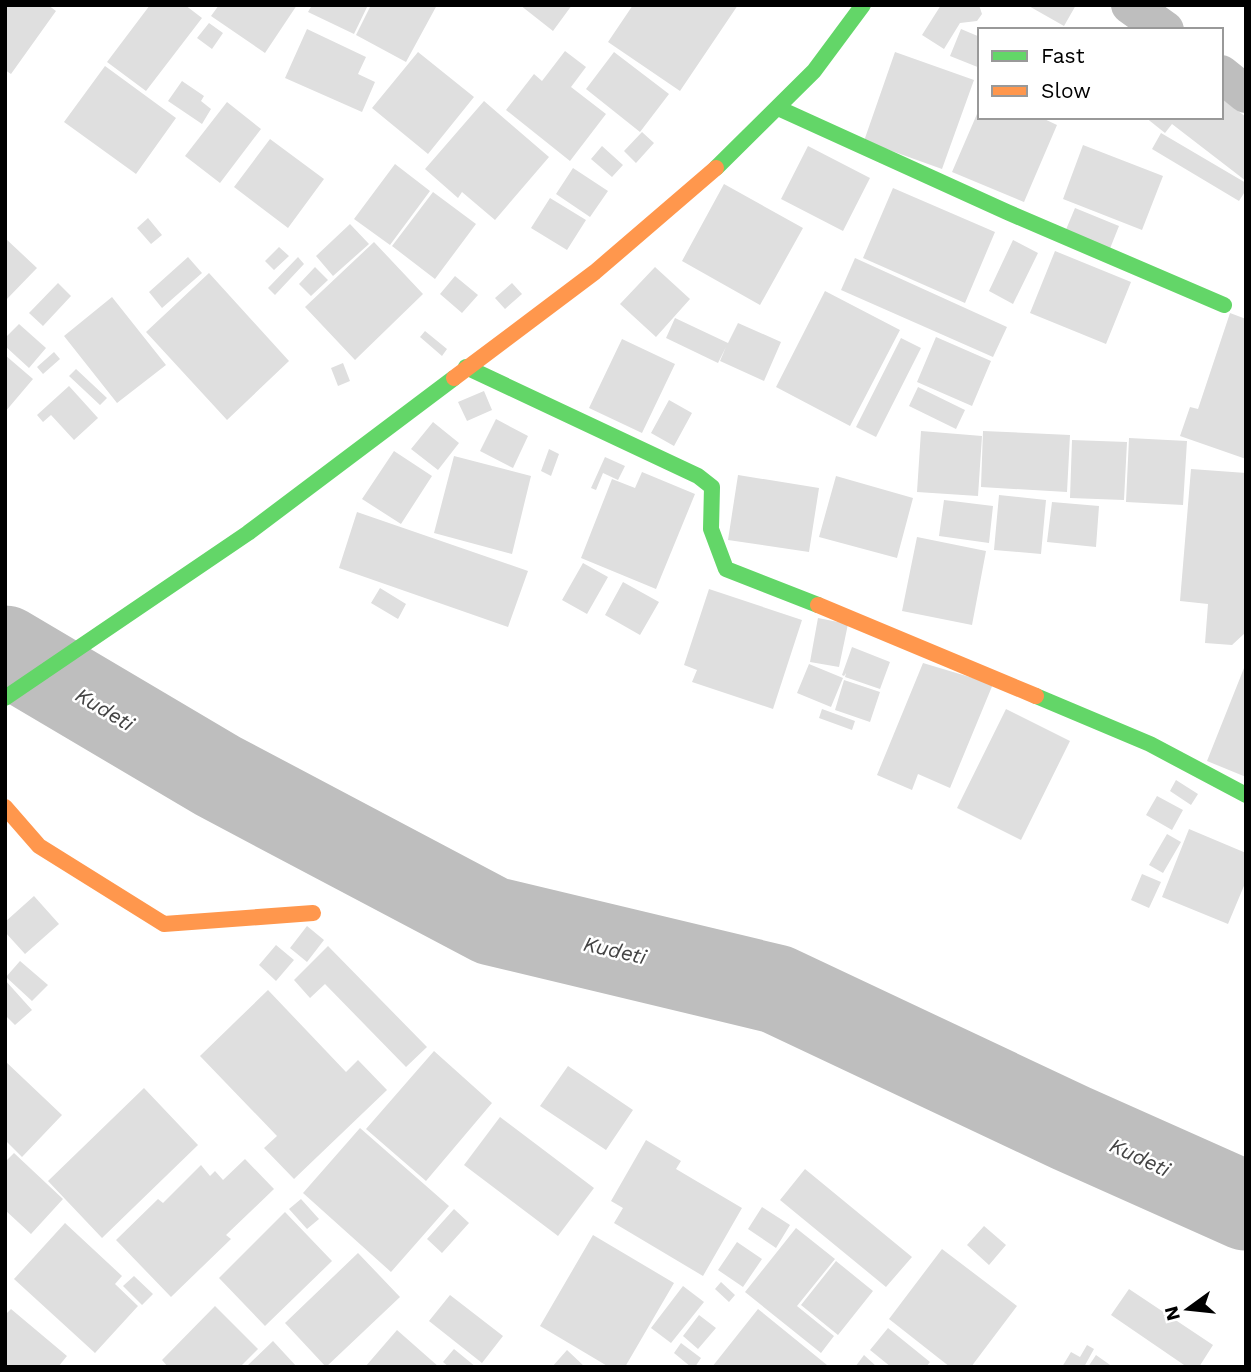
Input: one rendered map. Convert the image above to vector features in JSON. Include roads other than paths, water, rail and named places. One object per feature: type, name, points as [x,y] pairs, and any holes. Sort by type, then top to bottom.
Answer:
[{"type":"street","points":[[5,698],[248,533],[595,272],[732,154],[814,71],[863,5]]},
{"type":"street","points":[[1130,5],[1162,28]]},
{"type":"street","points":[[1223,76],[1246,94]]},
{"type":"street","points":[[778,108],[1007,212],[1224,305]]},
{"type":"street","points":[[466,367],[698,476],[712,487],[711,529],[726,569],[781,589],[1150,744],[1246,795]]},
{"type":"street","points":[[5,807],[40,846],[163,924],[313,913]]},
{"type":"waterway","name":"Kudeti","points":[[5,650],[218,776],[492,921],[776,989],[1071,1128],[1246,1206]]}]
